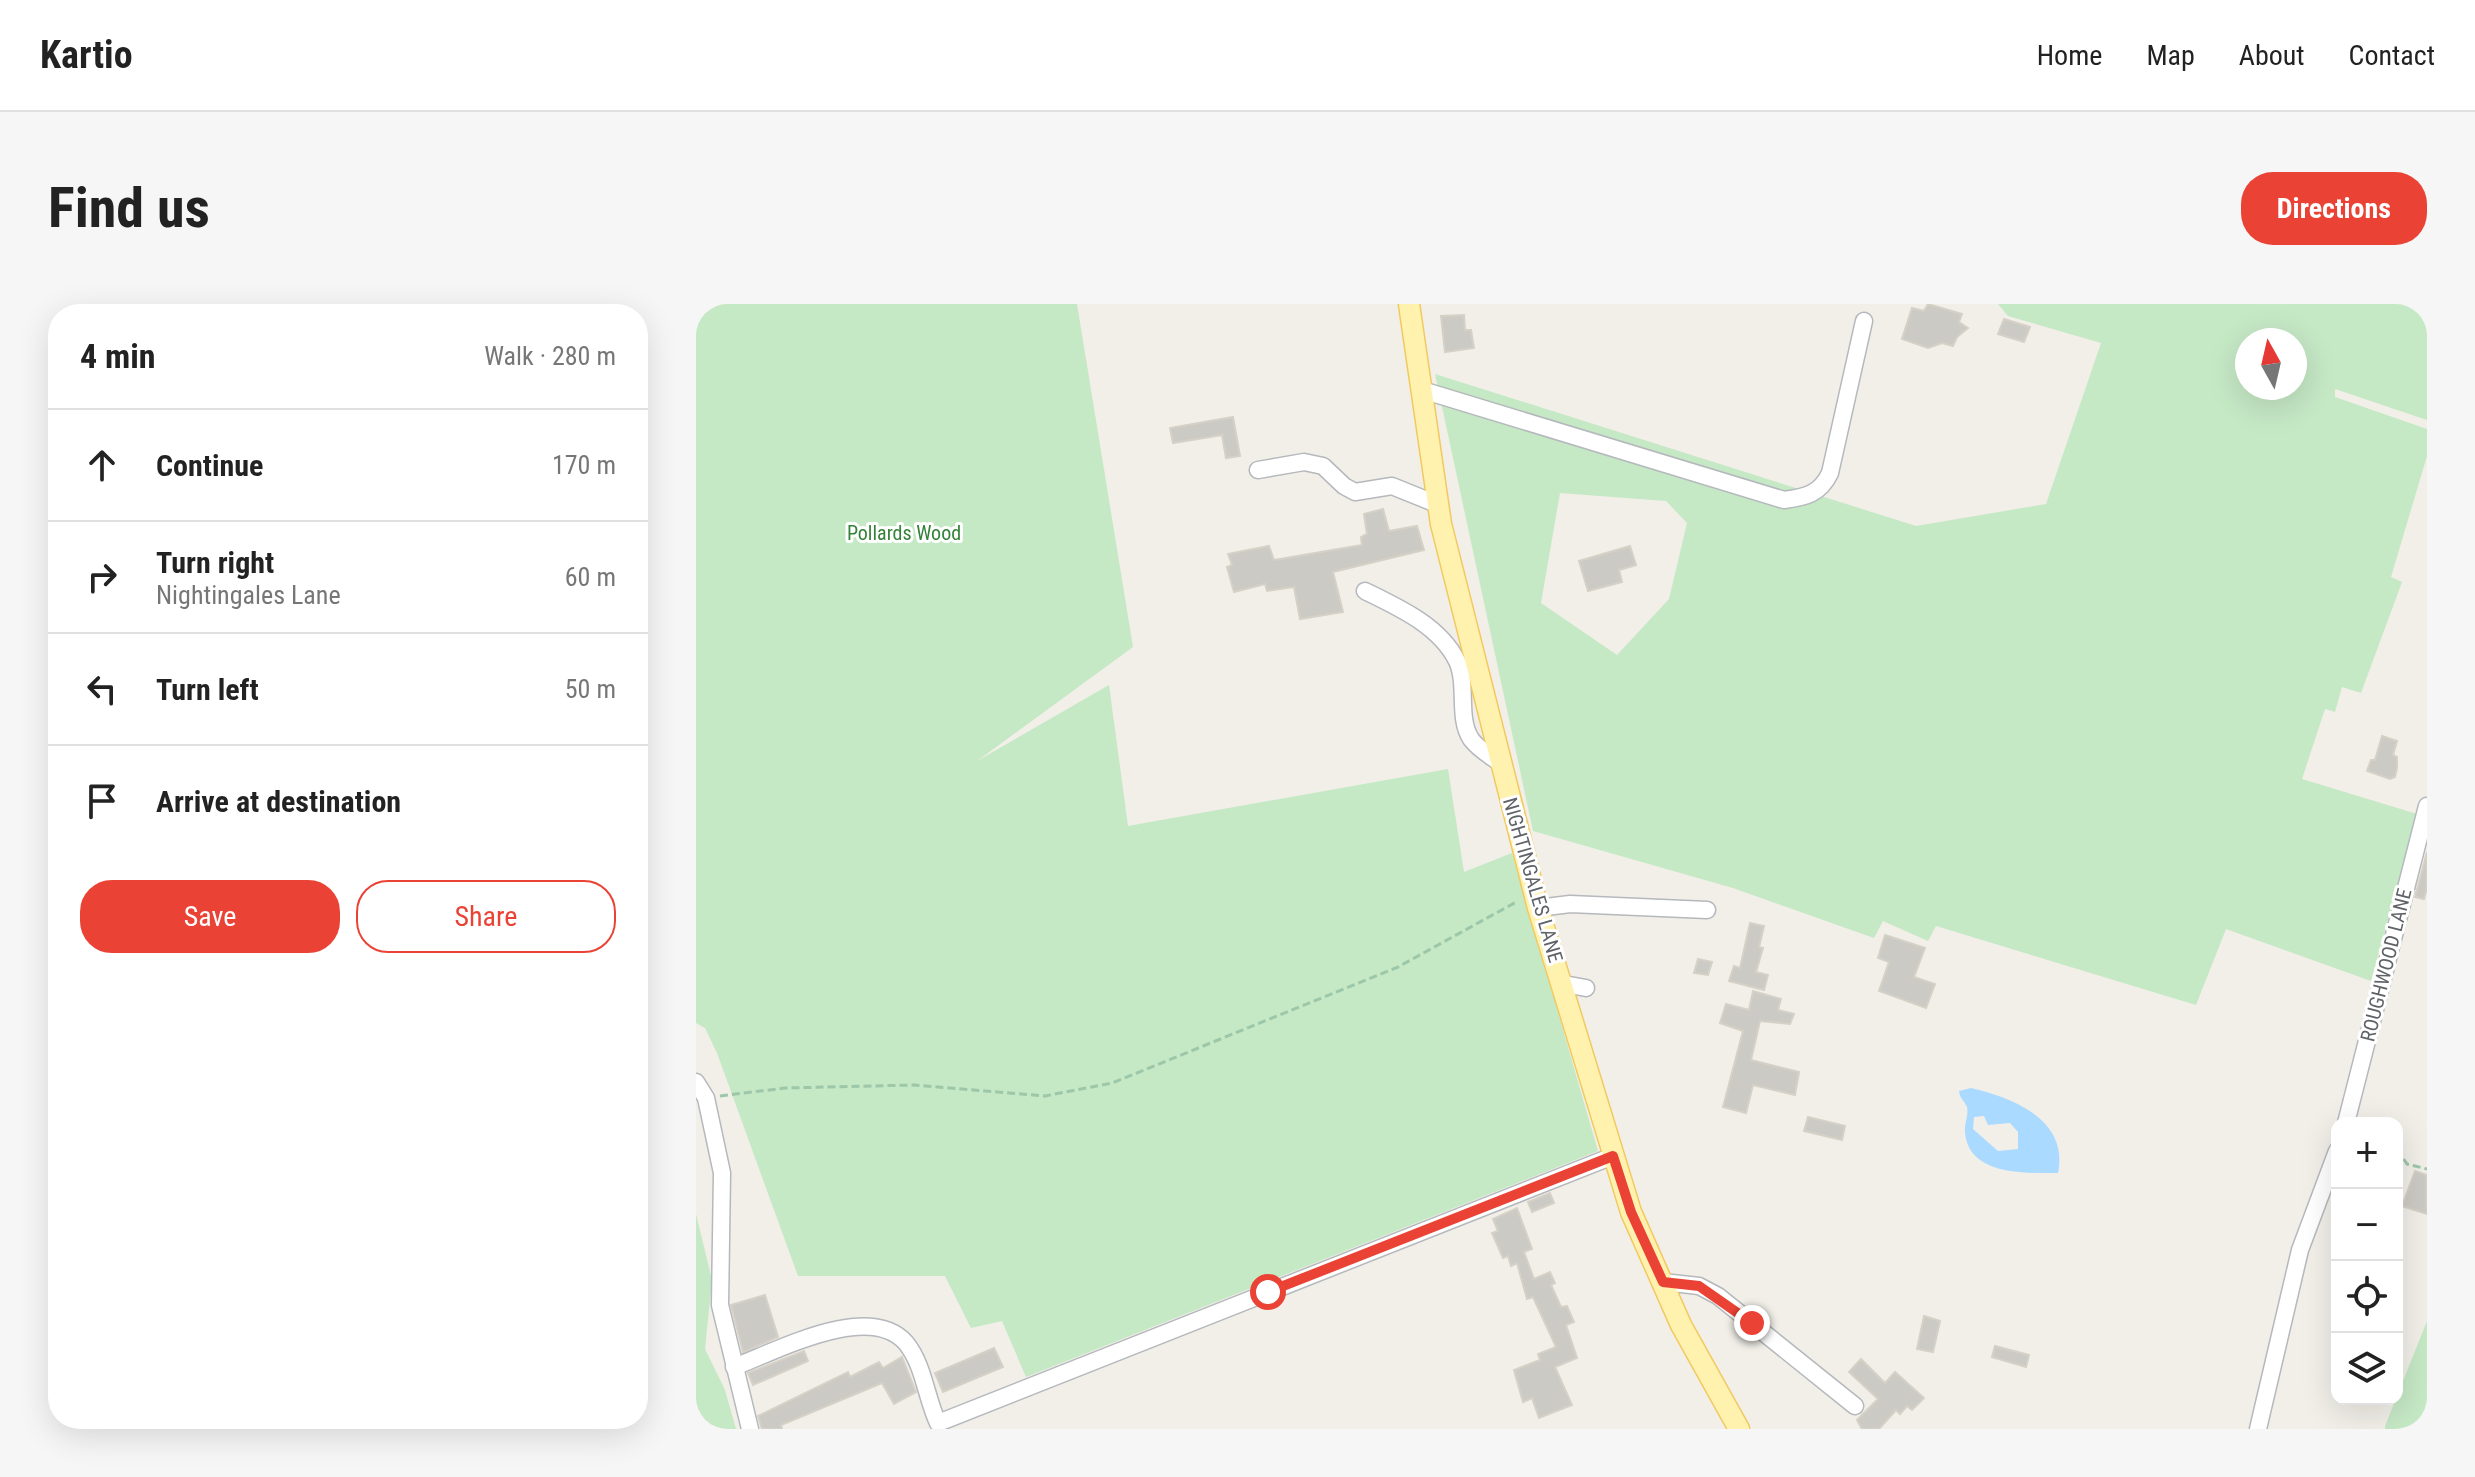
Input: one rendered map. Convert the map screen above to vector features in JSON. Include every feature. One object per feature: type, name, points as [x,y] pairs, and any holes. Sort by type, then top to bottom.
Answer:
[{"type":"main road","name":"NIGHTINGALES LANE","points":[[1409,304],[1439,505],[1531,903],[1564,984],[1631,1212],[1681,1325],[1739,1429]]},
{"type":"street","points":[[1422,390],[1784,500],[1807,497],[1823,487],[1830,473],[1864,321]]},
{"type":"street","points":[[1258,470],[1304,462],[1323,466],[1355,492],[1392,486],[1439,505]]},
{"type":"street","points":[[1365,591],[1403,610],[1449,649],[1459,667],[1467,731],[1473,742],[1500,763]]},
{"type":"street","name":"ROUGHWOOD LANE","points":[[2348,1117],[2427,806]]},
{"type":"street","points":[[1531,903],[1707,910]]},
{"type":"street","points":[[1564,984],[1586,988]]},
{"type":"street","points":[[696,1082],[706,1098],[722,1173],[720,1305],[750,1429]]},
{"type":"street","points":[[734,1367],[836,1329],[858,1325],[883,1328],[905,1342],[918,1365],[938,1423],[1613,1156]]},
{"type":"street","points":[[2258,1429],[2300,1250],[2331,1167]]},
{"type":"street","points":[[1663,1282],[1699,1286],[1718,1296],[1855,1406]]},
{"type":"path","points":[[706,1098],[785,1088],[914,1085],[1045,1096],[1112,1083],[1398,967],[1531,903]]},
{"type":"path","points":[[2403,1158],[2407,1164],[2427,1169]]},
{"type":"green space","name":"Pollards Wood","points":[[696,304],[1077,304],[1133,647],[977,761],[1109,685],[1128,826],[1448,769],[1464,872],[1512,853],[1598,1151],[1026,1377],[1002,1321],[971,1328],[945,1276],[798,1276],[717,1053],[705,1028],[696,1023]]},
{"type":"green space","points":[[1998,304],[2427,304],[2427,420],[2335,389],[2335,397],[2427,429],[2427,456],[2391,577],[2402,582],[2361,693],[2342,687],[2335,712],[2325,709],[2302,779],[2417,814],[2371,981],[2226,929],[2196,1005],[1936,926],[1928,941],[1883,921],[1874,938],[1733,888],[1533,831],[1435,374],[1916,526],[2046,504],[2101,343],[2008,316]],"holes":[[[1560,493],[1666,501],[1687,523],[1669,599],[1617,655],[1541,603]]]},
{"type":"green space","points":[[696,1214],[712,1280],[705,1349],[725,1390],[736,1429],[696,1429]]},
{"type":"green space","points":[[2427,1321],[2427,1429],[2385,1429],[2393,1405],[2403,1405],[2403,1381]]},
{"type":"water","points":[[1971,1088],[1988,1092],[2035,1114],[2047,1125],[2055,1139],[2059,1155],[2058,1173],[2015,1172],[1987,1164],[1976,1157],[1965,1132],[1967,1107],[1959,1091]],"holes":[[[1984,1116],[1988,1125],[2010,1123],[2018,1132],[2018,1149],[1998,1151],[1973,1129],[1974,1117]]]},
{"type":"building","points":[[1928,304],[1962,314],[1959,322],[1968,328],[1957,337],[1953,346],[1942,343],[1928,348],[1902,339],[1912,308],[1924,311]]},
{"type":"building","points":[[1464,315],[1465,330],[1471,330],[1474,348],[1445,352],[1441,316]]},
{"type":"building","points":[[2004,319],[2030,327],[2024,342],[1998,334]]},
{"type":"building","points":[[1233,417],[1240,456],[1226,458],[1222,435],[1173,443],[1170,428]]},
{"type":"building","points":[[1383,509],[1389,531],[1417,526],[1424,550],[1333,572],[1343,612],[1300,619],[1294,587],[1267,591],[1265,584],[1234,592],[1227,567],[1232,565],[1228,554],[1269,546],[1274,560],[1362,545],[1361,537],[1367,534],[1364,514]]},
{"type":"building","points":[[1630,546],[1636,565],[1619,570],[1622,582],[1588,591],[1579,561]]},
{"type":"building","points":[[2382,736],[2397,741],[2393,755],[2397,757],[2397,768],[2395,777],[2390,779],[2367,771],[2371,760],[2375,760]]},
{"type":"building","points":[[2427,852],[2427,888],[2424,899],[2415,897]]},
{"type":"building","points":[[1750,923],[1764,926],[1759,947],[1763,948],[1756,972],[1768,975],[1764,990],[1729,981],[1734,966],[1740,968]]},
{"type":"building","points":[[1885,935],[1925,948],[1914,977],[1935,984],[1926,1008],[1879,991],[1889,962],[1878,958]]},
{"type":"building","points":[[1698,959],[1712,962],[1708,975],[1694,973]]},
{"type":"building","points":[[1753,991],[1781,999],[1778,1010],[1794,1014],[1790,1024],[1760,1021],[1751,1060],[1799,1072],[1795,1095],[1753,1085],[1746,1113],[1723,1107],[1743,1031],[1720,1023],[1726,1004],[1749,1010]]},
{"type":"building","points":[[1808,1117],[1845,1126],[1842,1140],[1804,1131]]},
{"type":"building","points":[[2415,1171],[2427,1175],[2427,1214],[2403,1206]]},
{"type":"building","points":[[1550,1193],[1554,1203],[1532,1212],[1528,1202]]},
{"type":"building","points":[[1517,1208],[1532,1249],[1524,1252],[1534,1279],[1550,1272],[1555,1283],[1551,1285],[1561,1307],[1567,1306],[1574,1322],[1566,1325],[1577,1358],[1555,1367],[1572,1405],[1539,1418],[1532,1398],[1523,1402],[1514,1370],[1540,1360],[1538,1354],[1556,1347],[1533,1297],[1527,1299],[1517,1263],[1511,1266],[1508,1256],[1503,1258],[1492,1233],[1498,1231],[1493,1219]]},
{"type":"building","points":[[765,1295],[778,1337],[743,1352],[731,1305]]},
{"type":"building","points":[[1924,1316],[1940,1321],[1933,1352],[1917,1349]]},
{"type":"building","points":[[1995,1346],[2029,1355],[2026,1367],[1992,1357]]},
{"type":"building","points":[[994,1348],[1003,1367],[943,1392],[935,1373]]},
{"type":"building","points":[[804,1351],[808,1361],[753,1385],[748,1373]]},
{"type":"building","points":[[902,1357],[916,1392],[894,1404],[882,1383],[781,1425],[782,1429],[762,1429],[758,1416],[848,1372],[850,1377],[879,1362],[883,1368]]},
{"type":"building","points":[[1861,1359],[1885,1383],[1895,1372],[1924,1398],[1912,1410],[1907,1406],[1900,1414],[1896,1410],[1879,1429],[1862,1429],[1857,1420],[1878,1399],[1849,1372]]},
{"type":"route","points":[[1268,1292],[1613,1156],[1631,1212],[1663,1282],[1699,1286],[1718,1296],[1752,1323]]}]
